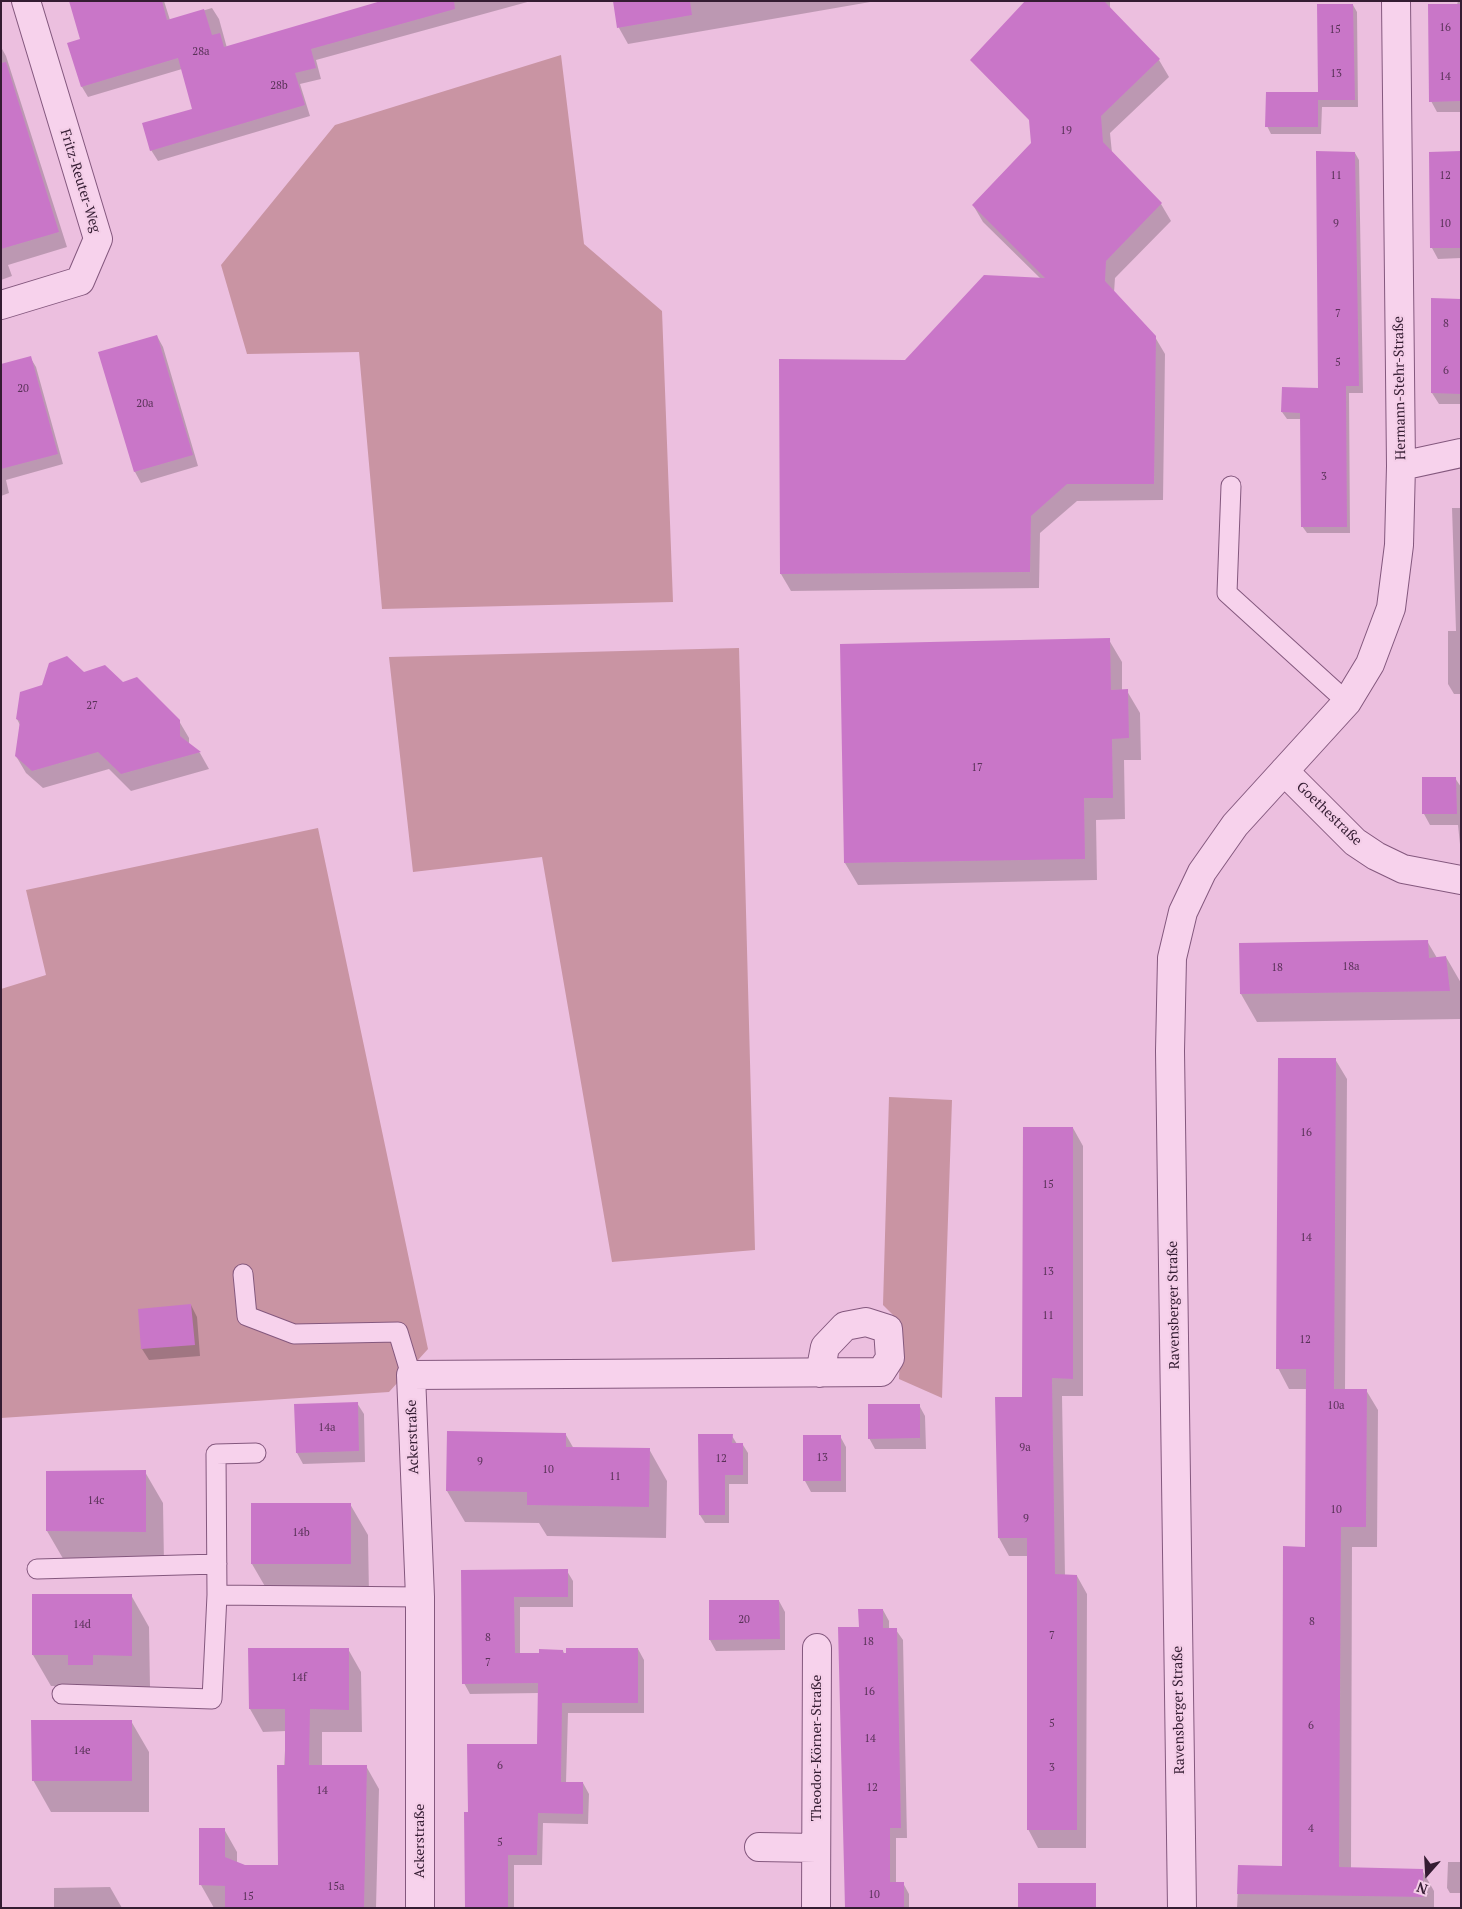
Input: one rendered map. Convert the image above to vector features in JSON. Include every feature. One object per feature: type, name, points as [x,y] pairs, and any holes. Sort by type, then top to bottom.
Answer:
[{"type":"street","name":"Fritz-Reuter-Weg","points":[[1,305],[80,281],[98,239],[26,1]]},
{"type":"street","name":"Hermann-Stehr-Straße","points":[[1307,748],[1347,702],[1370,664],[1391,608],[1400,545],[1401,466],[1396,1]]},
{"type":"street","points":[[1401,466],[1461,453]]},
{"type":"street","name":"Ravensberger Straße","points":[[1182,1908],[1170,1051],[1172,958],[1177,931],[1194,886],[1235,825],[1307,748]]},
{"type":"street","name":"Goethestraße","points":[[1284,771],[1355,842],[1376,856],[1403,869],[1461,880]]},
{"type":"street","points":[[411,1375],[820,1373]]},
{"type":"street","name":"Ackerstraße","points":[[411,1375],[420,1597],[420,1908]]},
{"type":"street","name":"Theodor-Körner-Straße","points":[[816,1908],[817,1648]]},
{"type":"street","points":[[759,1847],[816,1848]]},
{"type":"lane","points":[[1231,486],[1227,592],[1347,702]]},
{"type":"lane","points":[[243,1274],[246,1316],[294,1334],[398,1332],[411,1375]]},
{"type":"lane","points":[[62,1694],[212,1699],[218,1595],[216,1454],[256,1453]]},
{"type":"lane","points":[[36,1569],[217,1564]]},
{"type":"lane","points":[[218,1595],[420,1597]]},
{"type":"shaded area","points":[[561,55],[584,244],[662,311],[673,602],[382,609],[359,352],[247,354],[221,265],[335,125]]},
{"type":"shaded area","points":[[739,648],[755,1250],[612,1262],[542,857],[413,872],[389,657]]},
{"type":"shaded area","points":[[318,828],[428,1349],[389,1392],[1,1418],[1,989],[46,975],[26,890]]},
{"type":"shaded area","points":[[889,1097],[952,1100],[942,1398],[899,1379],[901,1323],[883,1305]]},
{"type":"building","points":[[69,1],[162,1],[167,20],[204,9],[212,35],[220,33],[224,47],[381,1],[454,1],[455,9],[311,49],[316,68],[295,73],[305,105],[150,151],[142,123],[192,109],[178,58],[81,87],[67,43],[80,39]]},
{"type":"building","points":[[613,1],[690,1],[692,15],[617,28]]},
{"type":"building","points":[[1025,1],[1104,1],[1160,59],[1101,116],[1103,142],[1162,203],[1106,261],[1105,281],[1156,336],[1154,484],[1067,484],[1031,516],[1030,572],[780,574],[779,359],[905,360],[984,275],[1045,278],[972,205],[1031,143],[1029,120],[970,60]]},
{"type":"building","points":[[1317,4],[1353,4],[1355,100],[1318,100],[1318,127],[1265,127],[1266,92],[1318,92]]},
{"type":"building","points":[[1428,4],[1461,4],[1461,101],[1429,102]]},
{"type":"building","points":[[6,62],[59,232],[1,249],[1,63]]},
{"type":"building","points":[[1316,151],[1355,152],[1359,386],[1346,386],[1347,527],[1301,527],[1300,413],[1281,412],[1282,387],[1318,388]]},
{"type":"building","points":[[1461,151],[1461,248],[1430,248],[1429,152]]},
{"type":"building","points":[[1431,298],[1461,299],[1461,394],[1431,393]]},
{"type":"building","points":[[157,335],[193,455],[134,472],[98,352]]},
{"type":"building","points":[[31,356],[58,454],[1,469],[1,364]]},
{"type":"building","points":[[1110,638],[1111,690],[1128,689],[1129,738],[1112,739],[1113,798],[1084,798],[1085,859],[844,863],[840,644]]},
{"type":"building","points":[[67,656],[84,672],[105,665],[123,682],[137,677],[180,720],[180,736],[201,752],[121,774],[98,752],[32,771],[15,756],[20,721],[16,719],[20,692],[42,685],[49,663]]},
{"type":"building","points":[[1422,777],[1456,777],[1457,814],[1422,814]]},
{"type":"building","points":[[1428,940],[1429,958],[1446,956],[1450,991],[1240,994],[1239,943]]},
{"type":"building","points":[[1278,1058],[1336,1058],[1334,1389],[1367,1389],[1366,1527],[1341,1527],[1339,1867],[1423,1869],[1423,1897],[1237,1894],[1238,1865],[1282,1866],[1283,1546],[1305,1547],[1306,1369],[1276,1369]]},
{"type":"building","points":[[1023,1127],[1073,1127],[1073,1379],[1052,1378],[1055,1574],[1077,1575],[1077,1830],[1027,1830],[1027,1538],[998,1538],[995,1397],[1022,1397]]},
{"type":"building","points":[[191,1304],[195,1345],[141,1349],[138,1309]]},
{"type":"building","points":[[358,1402],[359,1451],[296,1453],[294,1404]]},
{"type":"building","points":[[868,1404],[920,1404],[920,1438],[868,1439]]},
{"type":"building","points":[[447,1431],[566,1433],[566,1447],[650,1448],[649,1507],[527,1505],[527,1492],[446,1491]]},
{"type":"building","points":[[698,1434],[733,1434],[732,1443],[743,1443],[743,1475],[725,1475],[725,1515],[699,1515]]},
{"type":"building","points":[[803,1435],[841,1435],[841,1481],[803,1481]]},
{"type":"building","points":[[146,1470],[146,1532],[46,1531],[46,1471]]},
{"type":"building","points":[[251,1503],[351,1503],[351,1564],[251,1564]]},
{"type":"building","points":[[568,1569],[568,1597],[514,1597],[515,1653],[539,1653],[539,1649],[563,1650],[563,1653],[566,1653],[566,1648],[638,1648],[638,1703],[562,1703],[561,1782],[583,1782],[583,1814],[538,1813],[537,1855],[508,1855],[508,1908],[465,1908],[464,1812],[468,1812],[467,1744],[537,1744],[538,1683],[462,1684],[461,1570]]},
{"type":"building","points":[[32,1594],[132,1594],[132,1656],[93,1655],[93,1665],[68,1665],[68,1655],[32,1655]]},
{"type":"building","points":[[709,1600],[779,1600],[780,1639],[709,1640]]},
{"type":"building","points":[[858,1609],[883,1609],[883,1628],[897,1628],[901,1828],[890,1828],[890,1882],[904,1882],[904,1908],[845,1908],[838,1627],[859,1627]]},
{"type":"building","points":[[248,1648],[349,1648],[349,1710],[310,1709],[309,1765],[367,1765],[364,1908],[225,1908],[225,1886],[199,1885],[199,1828],[225,1828],[225,1857],[245,1865],[278,1865],[277,1765],[285,1765],[285,1709],[249,1709]]},
{"type":"building","points":[[31,1720],[132,1720],[132,1781],[32,1781]]},
{"type":"building","points":[[1018,1883],[1096,1883],[1096,1908],[1018,1908]]}]
